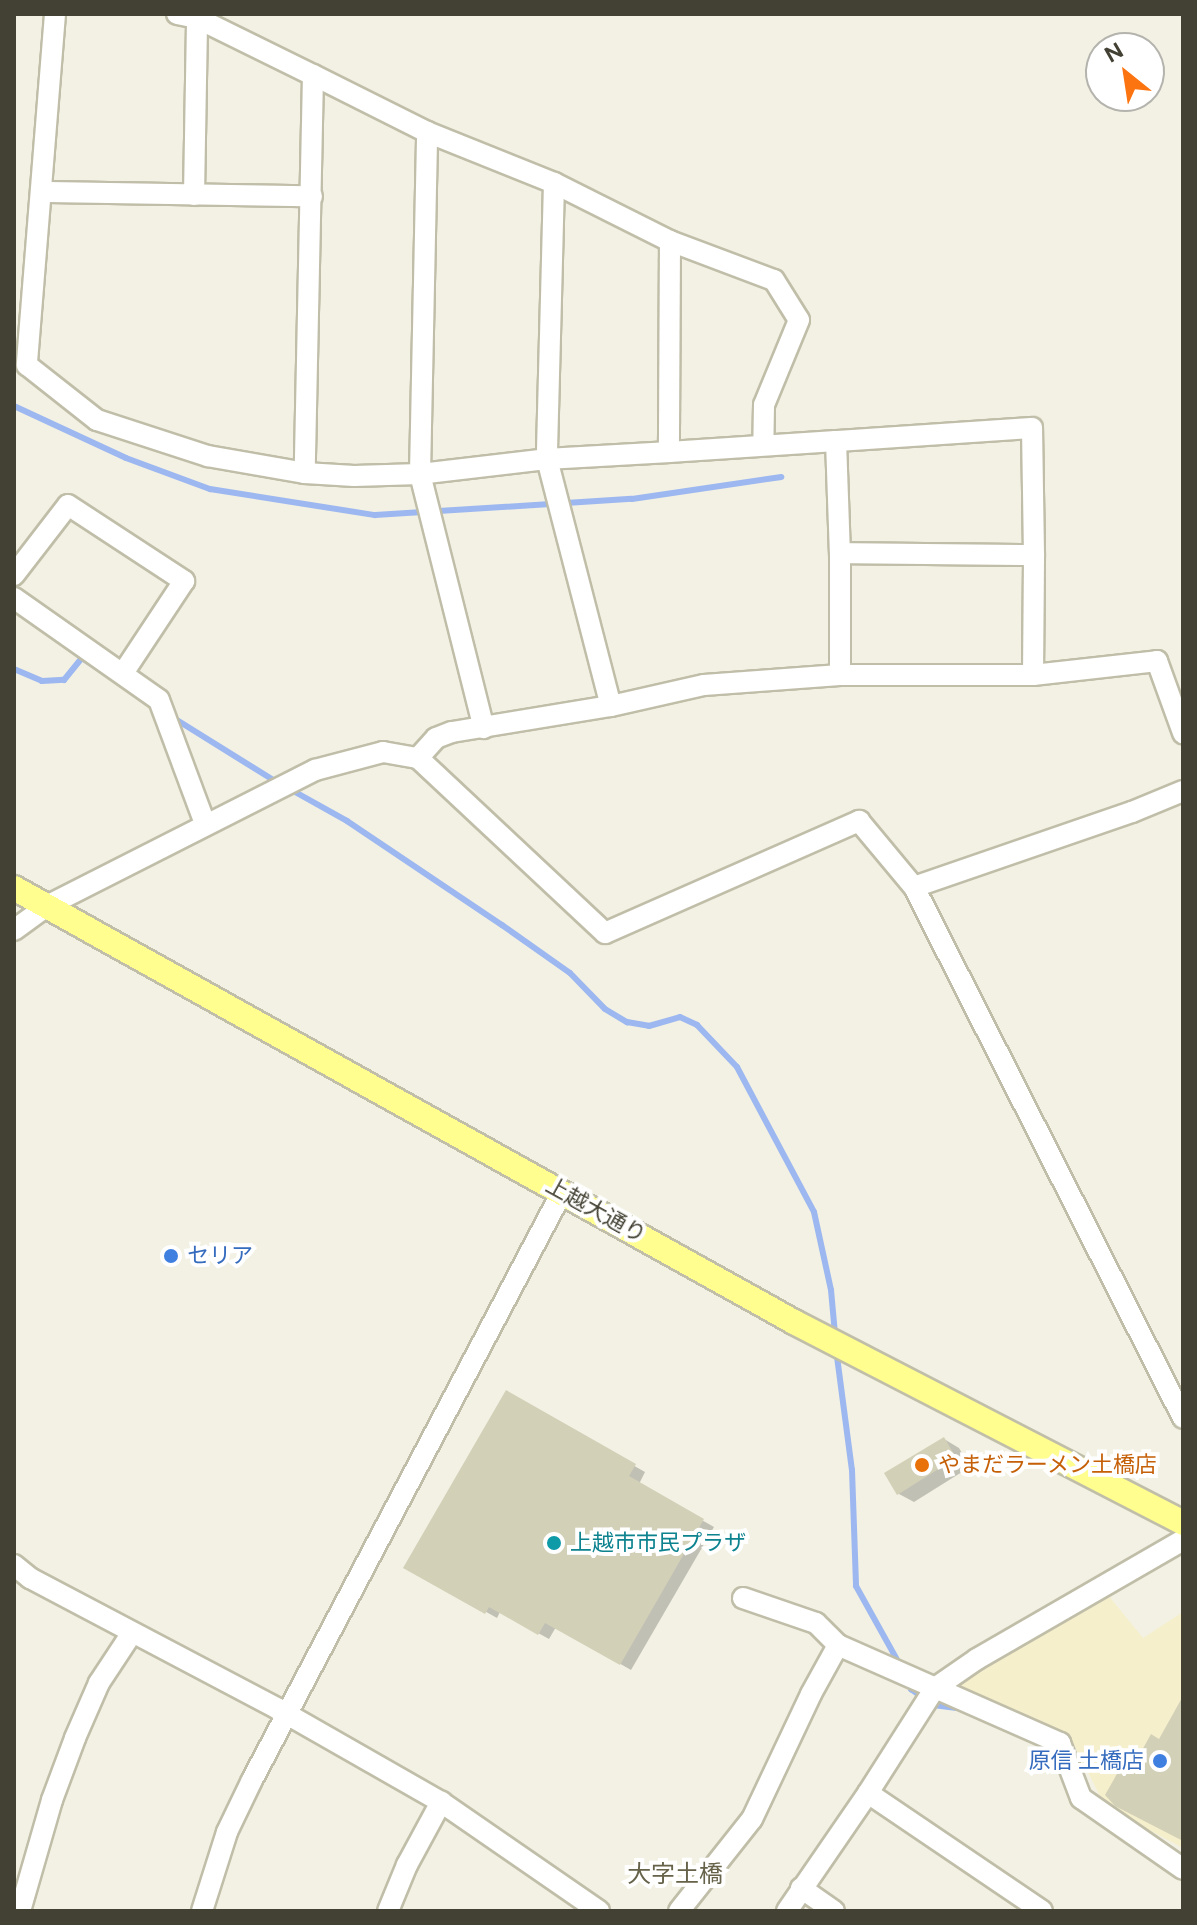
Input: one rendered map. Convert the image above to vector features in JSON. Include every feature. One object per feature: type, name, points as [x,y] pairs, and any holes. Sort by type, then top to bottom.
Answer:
[{"type":"main road","name":"上越大通り","points":[[14,888],[794,1322],[1183,1523]]},
{"type":"street","points":[[55,14],[27,365],[97,420],[208,456],[305,473],[354,476],[420,474],[547,459],[1032,428],[1033,675]]},
{"type":"street","points":[[194,195],[187,16],[427,132],[554,183],[670,241],[774,280],[799,320],[764,405],[763,444]]},
{"type":"street","points":[[305,473],[313,75]]},
{"type":"street","points":[[427,132],[420,474],[484,728]]},
{"type":"street","points":[[554,183],[547,459],[611,706]]},
{"type":"street","points":[[43,192],[312,196]]},
{"type":"street","points":[[669,452],[670,241]]},
{"type":"street","points":[[836,441],[840,675]]},
{"type":"street","points":[[14,575],[68,505],[184,581],[123,673]]},
{"type":"street","points":[[840,553],[1034,555]]},
{"type":"street","points":[[14,598],[159,700],[205,824]]},
{"type":"street","points":[[418,758],[436,738],[611,706],[704,685],[840,675],[1033,675],[1157,661],[1183,733]]},
{"type":"street","points":[[14,930],[47,906],[205,824],[334,764],[383,752],[418,758],[605,933],[859,821],[914,887],[1183,1418]]},
{"type":"street","points":[[914,887],[1132,812],[1183,791]]},
{"type":"street","points":[[202,1911],[227,1832],[562,1192]]},
{"type":"street","points":[[787,1911],[935,1688],[977,1659],[1183,1540]]},
{"type":"street","points":[[14,1565],[30,1578],[288,1715],[441,1802],[597,1910]]},
{"type":"street","points":[[743,1598],[816,1623],[838,1645],[1060,1743],[1081,1798],[1183,1869]]},
{"type":"street","points":[[20,1911],[23,1864],[99,1683],[132,1633]]},
{"type":"street","points":[[679,1911],[752,1819],[811,1694],[838,1645]]},
{"type":"street","points":[[868,1793],[1042,1911]]},
{"type":"street","points":[[388,1911],[407,1865],[441,1802]]},
{"type":"street","points":[[801,1888],[834,1911]]},
{"type":"shaded area","points":[[1108,1595],[1143,1638],[1183,1612],[1183,1848],[1112,1810],[1100,1796],[1069,1735],[958,1690],[957,1685]]},
{"type":"building","name":"上越市市民プラザ","points":[[506,1390],[636,1464],[629,1476],[704,1519],[620,1665],[545,1623],[538,1635],[489,1607],[485,1614],[403,1568]]},
{"type":"building","points":[[944,1437],[956,1458],[897,1495],[884,1473]]},
{"type":"building","name":"原信 土橋店","points":[[1183,1696],[1183,1841],[1115,1806],[1105,1795],[1126,1758],[1135,1763],[1151,1734],[1159,1739]]},
{"type":"waterway","points":[[14,406],[126,458],[210,489],[375,515],[632,499],[781,477]]},
{"type":"waterway","points":[[14,669],[42,681],[64,680],[82,658],[96,667]]},
{"type":"waterway","points":[[172,717],[278,783]]},
{"type":"waterway","points":[[288,788],[347,821],[502,925],[570,973],[605,1009],[627,1022],[649,1026],[680,1017],[697,1025],[737,1067],[814,1212],[831,1290],[835,1334]]},
{"type":"waterway","points":[[836,1349],[852,1470],[856,1586],[900,1665]]},
{"type":"waterway","points":[[908,1682],[911,1689],[933,1705],[959,1708]]},
{"type":"place","name":"セリア","points":[[171,1256]]},
{"type":"place","name":"やまだラーメン土橋店","points":[[922,1465]]},
{"type":"place","name":"上越市市民プラザ","points":[[554,1543]]},
{"type":"place","name":"原信 土橋店","points":[[1160,1761]]},
{"type":"district","name":"大字土橋","points":[[675,1874]]}]
